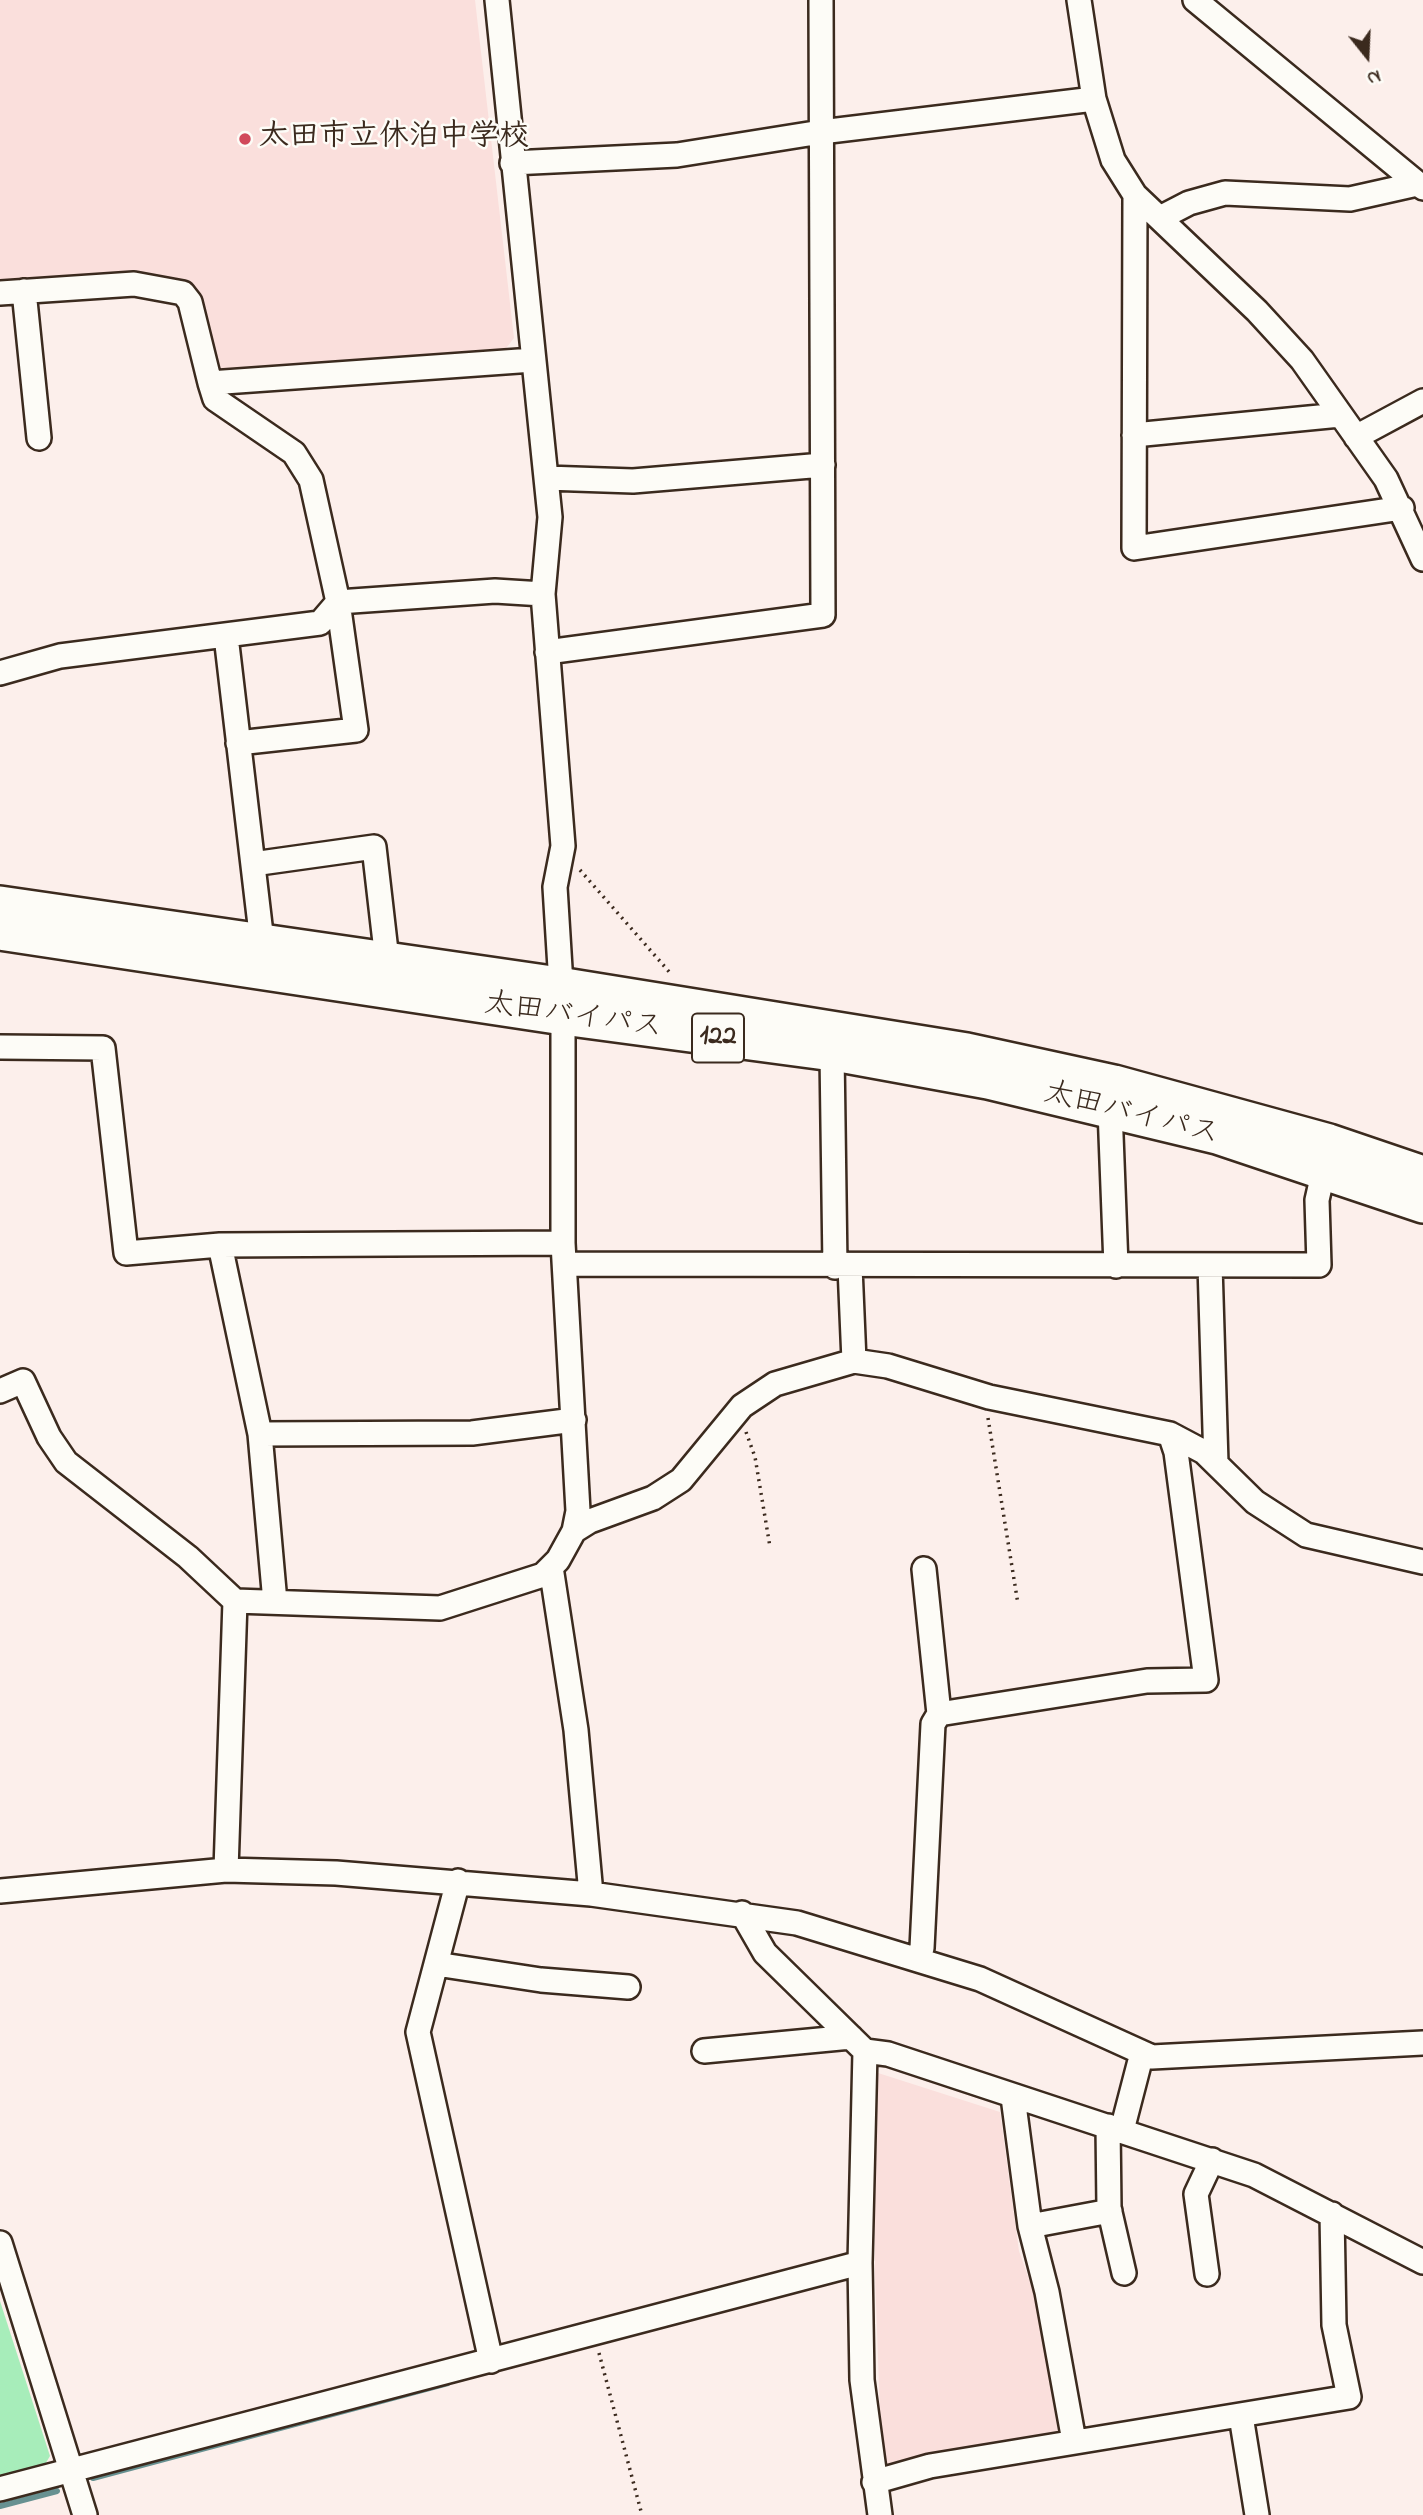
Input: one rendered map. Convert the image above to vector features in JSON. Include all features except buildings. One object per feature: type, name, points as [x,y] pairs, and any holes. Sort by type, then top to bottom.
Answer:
[{"type":"highway","name":"太田バイパス","points":[[0,904],[387,960],[561,1001],[832,1054],[988,1081],[1217,1136],[1423,1205]]},
{"type":"highway","name":"太田バイパス","points":[[0,932],[561,1001],[670,1003],[967,1051],[1114,1083],[1329,1142],[1423,1174]]},
{"type":"street","points":[[497,0],[550,517],[542,594],[562,849],[555,887],[561,1001],[564,1253],[578,1511],[575,1531]]},
{"type":"street","points":[[547,652],[822,615],[821,0]]},
{"type":"street","points":[[1079,0],[1094,99],[1113,160],[1135,195],[1257,311],[1301,360],[1402,508],[1423,559]]},
{"type":"street","points":[[1195,0],[1420,186]]},
{"type":"street","points":[[512,163],[677,155],[821,132],[1094,99]]},
{"type":"street","points":[[1160,218],[1189,203],[1225,193],[1350,199],[1420,186]]},
{"type":"street","points":[[1135,195],[1134,548],[1402,508]]},
{"type":"street","points":[[0,293],[134,284],[183,293],[190,302],[215,400],[295,453],[311,480],[338,602],[356,730],[239,743]]},
{"type":"street","points":[[24,291],[39,438]]},
{"type":"street","points":[[210,383],[533,360]]},
{"type":"street","points":[[1356,437],[1423,401]]},
{"type":"street","points":[[1134,435],[1340,415]]},
{"type":"street","points":[[546,478],[633,481],[822,465]]},
{"type":"street","points":[[0,673],[60,656],[320,623],[338,602],[495,591],[542,594]]},
{"type":"street","points":[[226,636],[262,942]]},
{"type":"street","points":[[253,864],[374,848],[387,960]]},
{"type":"street","points":[[0,1047],[103,1048],[125,1253],[220,1245],[564,1253],[843,1267],[1319,1265],[1317,1200],[1324,1170]]},
{"type":"street","points":[[832,1054],[843,1267],[854,1361]]},
{"type":"street","points":[[1110,1109],[1116,1266]]},
{"type":"street","points":[[220,1245],[260,1434],[275,1602]]},
{"type":"street","points":[[1210,1265],[1216,1463]]},
{"type":"street","points":[[0,1391],[23,1381],[49,1437],[66,1462],[188,1557],[235,1601],[440,1608],[542,1575],[551,1567],[575,1531],[590,1521],[653,1498],[681,1480],[739,1410],[775,1384],[854,1361],[888,1366],[984,1395],[1170,1434],[1204,1452],[1255,1502],[1306,1535],[1423,1562]]},
{"type":"street","points":[[260,1434],[472,1433],[574,1420]]},
{"type":"street","points":[[939,1714],[1147,1681],[1206,1680],[1176,1452],[1170,1434]]},
{"type":"street","points":[[551,1567],[576,1730],[591,1894]]},
{"type":"street","points":[[916,1958],[922,1948],[933,1724],[939,1714],[925,1569]]},
{"type":"street","points":[[226,1870],[235,1601]]},
{"type":"street","points":[[0,1891],[226,1870],[458,1881],[591,1894],[742,1913],[797,1923],[980,1979],[1152,2057],[1423,2043]]},
{"type":"street","points":[[458,1881],[418,2032],[491,2361]]},
{"type":"street","points":[[742,1913],[765,1953],[858,2044],[862,2379],[880,2515]]},
{"type":"street","points":[[436,1964],[541,1980],[628,1987]]},
{"type":"street","points":[[704,2051],[858,2044],[1254,2175],[1423,2262]]},
{"type":"street","points":[[1124,2273],[1110,2211],[1115,2128],[1142,2053]]},
{"type":"street","points":[[1013,2097],[1030,2226],[1047,2292],[1074,2441]]},
{"type":"street","points":[[1207,2274],[1196,2194],[1212,2160]]},
{"type":"street","points":[[1030,2226],[1110,2211]]},
{"type":"street","points":[[874,2482],[930,2466],[1349,2397],[1334,2325],[1332,2214]]},
{"type":"street","points":[[0,2243],[85,2515]]},
{"type":"street","points":[[0,2489],[860,2263]]},
{"type":"street","points":[[1241,2416],[1257,2515]]},
{"type":"path","points":[[562,849],[676,979],[670,1003]]},
{"type":"path","points":[[984,1395],[1018,1604]]},
{"type":"path","points":[[739,1410],[755,1457],[770,1547]]},
{"type":"path","points":[[594,2334],[642,2515]]},
{"type":"shaded area","name":"太田市立休泊中学校","points":[[0,0],[475,0],[514,338],[503,352],[217,374],[189,281],[75,278],[0,284]]},
{"type":"shaded area","points":[[875,2072],[1000,2112],[1019,2251],[1035,2296],[1058,2432],[882,2471],[875,2274]]},
{"type":"green space","points":[[0,2301],[50,2456],[44,2466],[0,2478]]},
{"type":"waterway","points":[[93,2478],[448,2383]]},
{"type":"waterway","points":[[0,2506],[57,2491]]},
{"type":"place","name":"太田市立休泊中学校","points":[[245,139]]}]
